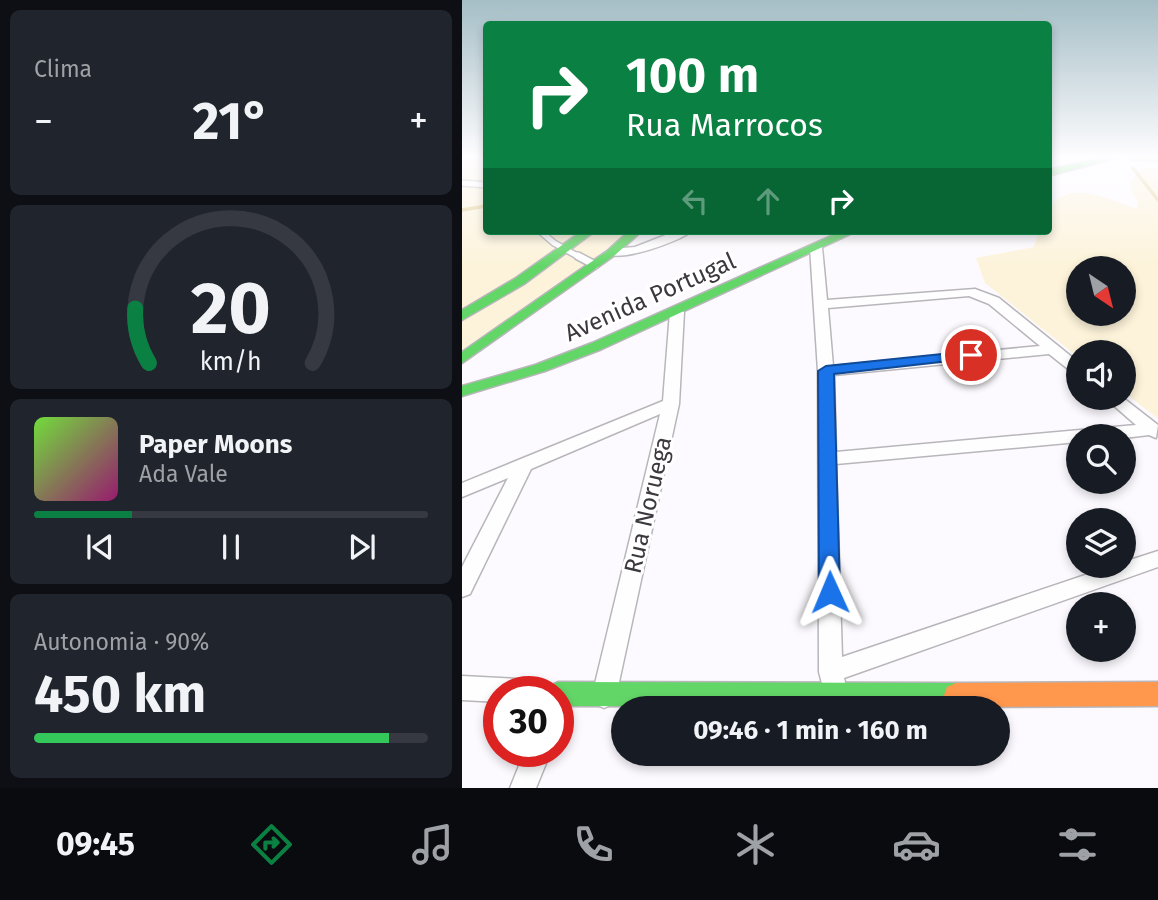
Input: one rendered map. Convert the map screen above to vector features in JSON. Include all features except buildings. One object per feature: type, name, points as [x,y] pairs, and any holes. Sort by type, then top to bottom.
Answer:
[{"type":"street","points":[[462,316],[520,281],[584,235]]},
{"type":"street","points":[[462,359],[595,265],[631,235]]},
{"type":"street","points":[[611,253],[637,250],[676,235]]},
{"type":"street","name":"Avenida Portugal","points":[[462,391],[540,369],[677,312],[842,235]]},
{"type":"street","points":[[816,247],[826,371],[831,672],[836,695]]},
{"type":"street","points":[[822,304],[971,292],[994,302],[1066,360]]},
{"type":"street","name":"Rua Noruega","points":[[604,696],[671,404],[677,312]]},
{"type":"street","points":[[826,371],[1053,349]]},
{"type":"street","points":[[462,490],[671,404]]},
{"type":"street","points":[[1128,410],[1155,431]]},
{"type":"street","points":[[1136,432],[1155,431]]},
{"type":"street","points":[[827,459],[1066,437]]},
{"type":"street","points":[[462,588],[525,463]]},
{"type":"street","points":[[831,672],[1158,559]]},
{"type":"street","points":[[462,688],[483,689]]},
{"type":"street","points":[[574,696],[1158,694]]},
{"type":"street","points":[[523,788],[532,767]]},
{"type":"lane","points":[[545,235],[595,265]]},
{"type":"shaded area","points":[[462,194],[483,194],[483,235],[624,235],[551,292],[462,350]]},
{"type":"shaded area","points":[[1068,194],[1091,194],[1137,209],[1138,201],[1134,194],[1158,194],[1158,419],[1136,402],[1136,340],[1066,340],[1066,347],[985,283],[976,258],[1034,247],[1038,235],[1052,235],[1052,204]]},
{"type":"waterway","points":[[1153,194],[1158,200]]},
{"type":"waterway","points":[[462,210],[483,206]]},
{"type":"traffic: fast","points":[[462,316],[520,281],[583,235]]},
{"type":"traffic: fast","points":[[462,359],[611,253],[631,235]]},
{"type":"traffic: fast","points":[[462,391],[540,368],[597,346],[842,235]]},
{"type":"traffic: fast","points":[[574,694],[956,695]]},
{"type":"traffic: slow","points":[[956,695],[1158,694]]},
{"type":"route","points":[[830,592],[826,371],[971,355]]}]
